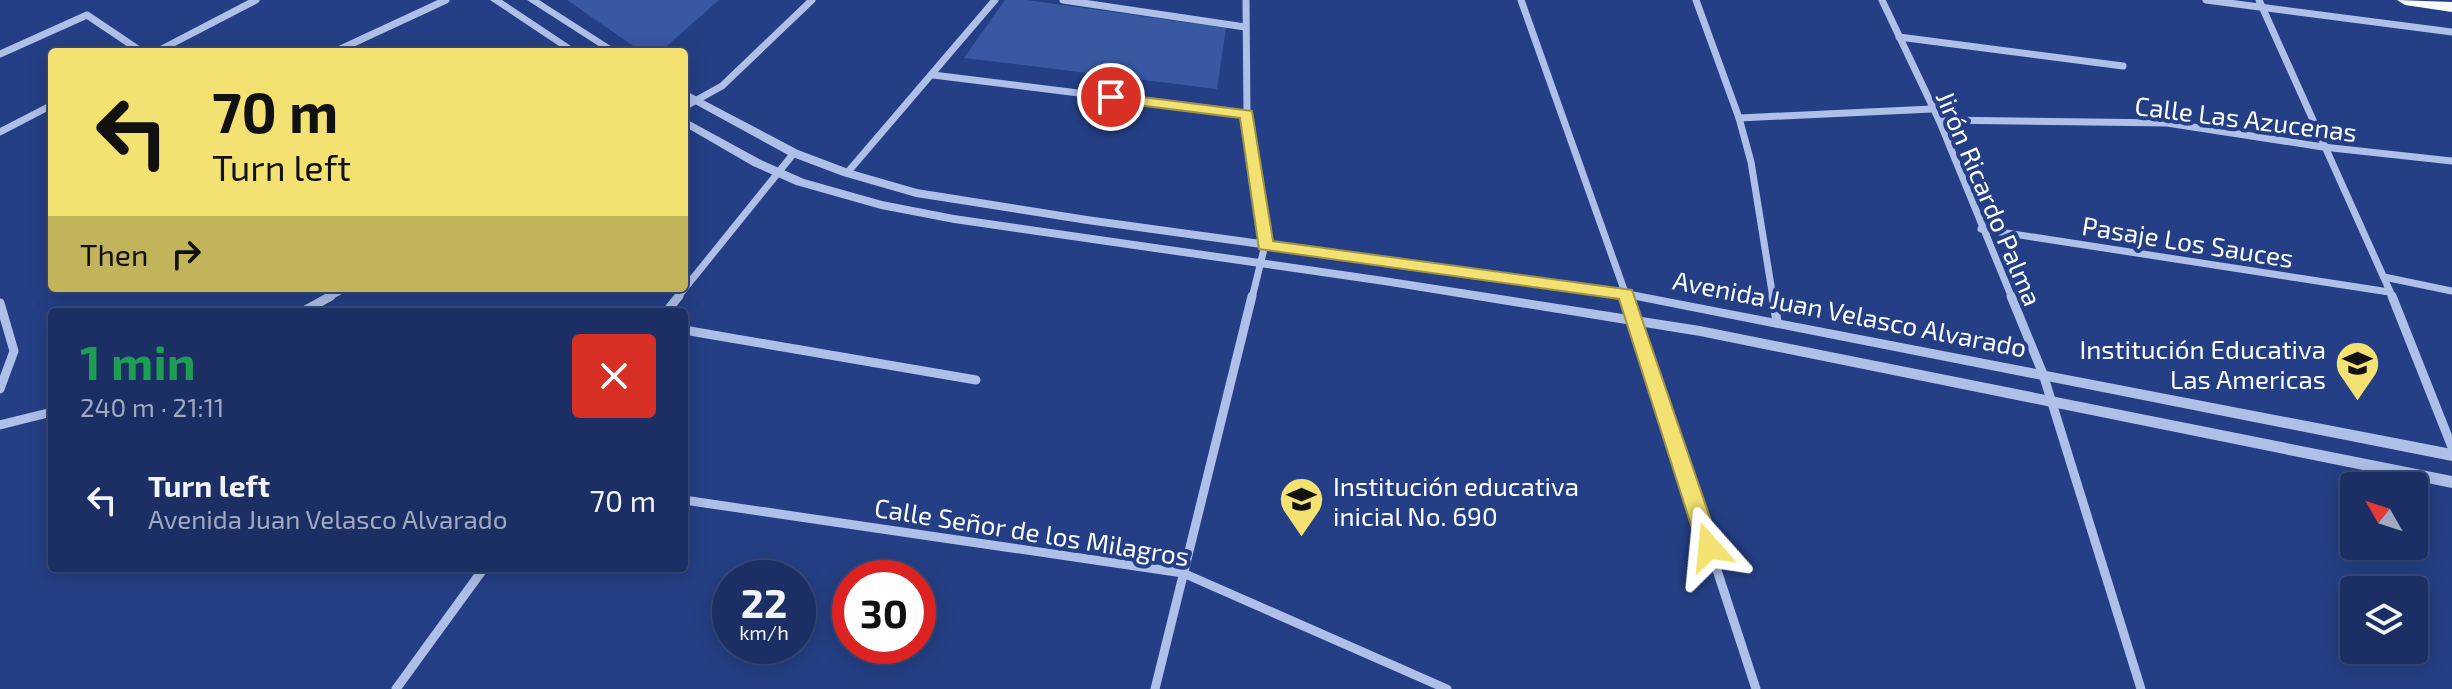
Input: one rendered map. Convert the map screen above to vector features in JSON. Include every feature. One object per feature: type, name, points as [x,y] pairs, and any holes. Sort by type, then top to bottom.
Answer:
[{"type":"highway","points":[[2405,0],[2452,7]]},
{"type":"street","points":[[235,0],[244,7]]},
{"type":"street","points":[[164,48],[256,0]]},
{"type":"street","points":[[343,48],[446,0]]},
{"type":"street","points":[[495,0],[569,48]]},
{"type":"street","points":[[532,0],[609,48]]},
{"type":"street","points":[[688,105],[722,86],[812,0]]},
{"type":"street","points":[[847,173],[995,0]]},
{"type":"street","points":[[1063,0],[1245,27]]},
{"type":"street","points":[[1155,689],[1265,245],[1247,114],[1246,0]]},
{"type":"street","points":[[1521,0],[1626,294],[1756,689]]},
{"type":"street","points":[[1696,0],[1739,118],[1751,162],[1777,322]]},
{"type":"street","name":"Jirón Ricardo Palma","points":[[1882,0],[1939,120],[1981,229],[2043,374],[2141,689]]},
{"type":"street","points":[[2206,0],[2261,4],[2452,32]]},
{"type":"street","points":[[2261,4],[2384,277],[2452,447]]},
{"type":"street","points":[[0,54],[87,15],[136,48]]},
{"type":"street","points":[[1899,37],[2123,66]]},
{"type":"street","points":[[933,75],[1247,114]]},
{"type":"street","name":"Avenida Juan Velasco Alvarado","points":[[688,95],[794,153],[847,173],[916,193],[1626,294],[2452,455]]},
{"type":"street","points":[[0,132],[48,107]]},
{"type":"street","points":[[1739,118],[1932,109]]},
{"type":"street","name":"Calle Las Azucenas","points":[[1939,120],[2167,123],[2323,147],[2452,161]]},
{"type":"street","name":"Avenida Juan Velasco Alvarado","points":[[688,123],[800,182],[881,205],[954,219],[1634,320],[2051,400],[2452,482]]},
{"type":"street","points":[[688,284],[794,153]]},
{"type":"street","name":"Pasaje Los Sauces","points":[[1981,229],[2389,292]]},
{"type":"street","points":[[2384,277],[2452,291]]},
{"type":"street","points":[[309,308],[339,292]]},
{"type":"street","points":[[669,308],[682,292]]},
{"type":"street","points":[[0,303],[14,351],[0,389]]},
{"type":"street","points":[[688,331],[976,380]]},
{"type":"street","points":[[0,425],[48,413]]},
{"type":"street","name":"Calle Señor de los Milagros","points":[[688,501],[1183,573],[1447,689]]},
{"type":"street","points":[[396,689],[481,572]]},
{"type":"shaded area","points":[[567,0],[719,0],[665,48],[636,48]]},
{"type":"shaded area","points":[[1005,0],[1027,0],[1226,28],[1217,89],[964,58]]},
{"type":"place","name":"Institución Educativa Las Americas","points":[[2357,402]]},
{"type":"place","name":"Institución educativa inicial No. 690","points":[[1302,539]]},
{"type":"route","points":[[1111,97],[1247,114],[1265,245],[1626,294],[1709,547]]}]
